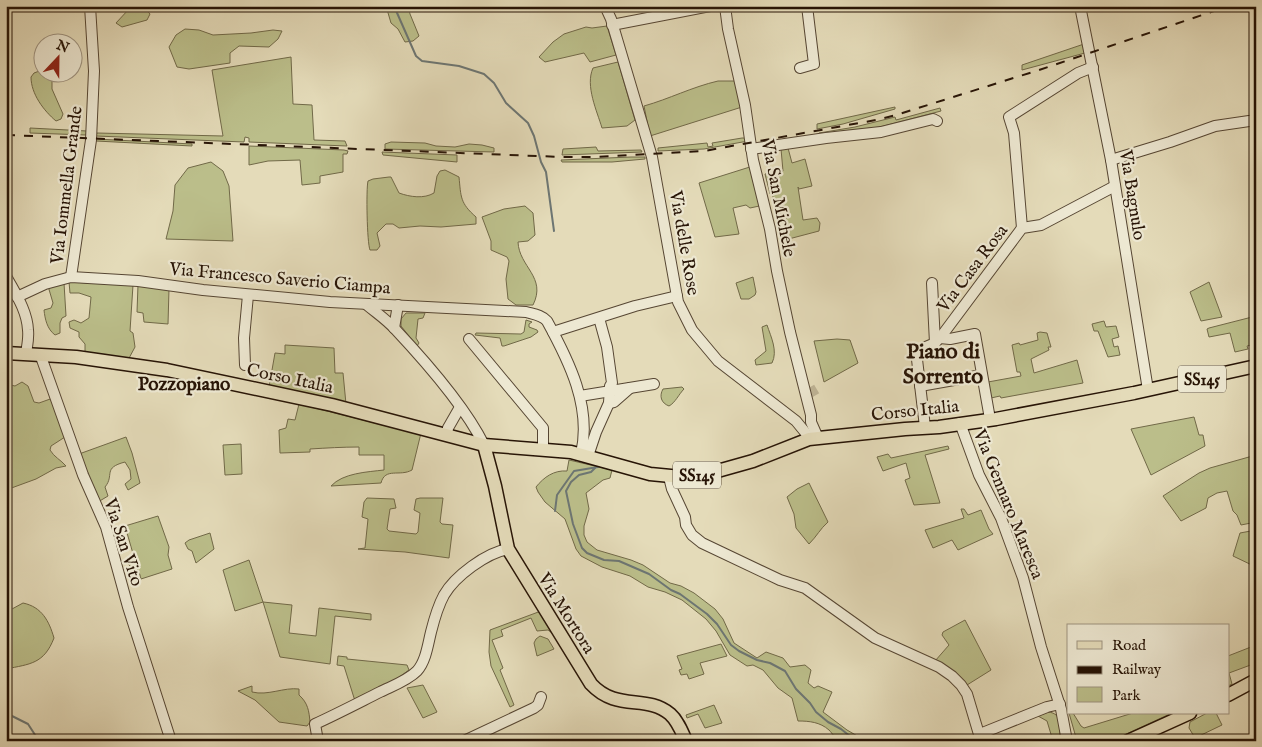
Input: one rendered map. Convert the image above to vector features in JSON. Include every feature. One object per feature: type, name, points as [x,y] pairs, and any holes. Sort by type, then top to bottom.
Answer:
[{"type":"main road","name":"Corso Italia","points":[[6,353],[76,356],[167,370],[332,405],[484,445],[585,455],[650,474],[670,477],[682,477],[721,470],[753,461],[814,439],[960,424],[1068,406],[1256,366]]},
{"type":"main road","name":"Via Mortora","points":[[484,445],[508,549],[591,684],[597,691],[617,701],[647,704],[665,711],[675,718],[686,741]]},
{"type":"main road","points":[[1230,694],[1256,680]]},
{"type":"main road","points":[[1128,741],[1188,714]]},
{"type":"street","name":"Via Iommella Grande","points":[[71,277],[90,140],[94,71],[90,6]]},
{"type":"street","name":"Via delle Rose","points":[[604,6],[612,25],[652,157],[678,302],[692,330],[718,361],[814,439]]},
{"type":"street","points":[[612,25],[710,6]]},
{"type":"street","name":"Via San Michele","points":[[725,6],[751,149],[770,229],[783,301],[806,395],[814,439]]},
{"type":"street","points":[[800,68],[814,64],[808,6]]},
{"type":"street","name":"Via Bagnulo","points":[[1080,6],[1111,160],[1148,390]]},
{"type":"street","points":[[1022,228],[1014,133],[1009,117],[1078,73],[1093,67]]},
{"type":"street","points":[[751,149],[881,132],[933,119],[937,121]]},
{"type":"street","points":[[1111,160],[1215,126],[1256,120]]},
{"type":"street","name":"Via Casa Rosa","points":[[937,340],[953,322],[1022,228],[1041,225],[1115,186]]},
{"type":"street","points":[[6,276],[23,307],[28,330],[26,354]]},
{"type":"street","name":"Via Francesco Saverio Ciampa","points":[[18,297],[45,284],[71,277],[138,281],[248,295],[366,304],[526,312],[543,317],[553,332]]},
{"type":"street","points":[[932,283],[937,340]]},
{"type":"street","points":[[245,365],[244,338],[248,295]]},
{"type":"street","points":[[590,431],[577,383],[553,332],[677,296]]},
{"type":"street","points":[[366,304],[394,328],[442,383],[484,445]]},
{"type":"street","points":[[394,328],[398,305]]},
{"type":"street","points":[[585,455],[590,431],[609,403],[612,382],[607,347],[599,318]]},
{"type":"street","points":[[925,427],[916,352],[937,340],[975,334],[990,419]]},
{"type":"street","points":[[470,339],[543,428],[543,450]]},
{"type":"street","name":"Via San Vito","points":[[40,354],[83,475],[106,528],[128,607],[171,741]]},
{"type":"street","points":[[920,386],[982,375]]},
{"type":"street","points":[[580,396],[654,384]]},
{"type":"street","points":[[609,403],[614,402],[630,388]]},
{"type":"street","points":[[446,435],[460,407]]},
{"type":"street","points":[[800,426],[805,426],[811,422]]},
{"type":"street","name":"Via Gennaro Maresca","points":[[960,424],[980,475],[1001,518],[1020,571],[1060,704],[1067,741]]},
{"type":"street","points":[[670,477],[672,489],[685,518],[686,525],[692,535],[702,543],[771,576],[805,588],[875,638],[952,676],[967,694],[981,738],[1047,707],[1060,704]]},
{"type":"street","points":[[318,741],[315,724],[396,684],[416,672],[423,662],[432,628],[445,594],[457,579],[483,559],[501,550],[508,549]]},
{"type":"street","points":[[464,741],[538,706],[541,697]]},
{"type":"green space","points":[[128,6],[143,6],[150,14],[147,20],[122,27],[116,23],[129,9]]},
{"type":"green space","points":[[386,6],[408,6],[419,36],[413,41],[405,42],[398,29],[391,23]]},
{"type":"green space","points":[[607,26],[616,55],[590,62],[584,53],[545,62],[539,57],[553,42],[564,34],[586,27]]},
{"type":"green space","points":[[185,29],[199,30],[213,35],[273,30],[282,31],[278,39],[269,47],[239,46],[230,53],[230,63],[189,69],[177,67],[169,47],[176,35]]},
{"type":"green space","points":[[1084,44],[1085,53],[1022,70],[1022,65]]},
{"type":"green space","points":[[291,57],[293,104],[312,105],[314,140],[345,141],[347,146],[249,142],[249,138],[245,137],[244,142],[96,136],[97,133],[223,136],[212,70]]},
{"type":"green space","points":[[618,62],[635,120],[627,126],[602,128],[591,90],[591,75],[593,68]]},
{"type":"green space","points":[[32,76],[32,82],[52,82],[52,89],[63,114],[61,119],[56,121],[43,107],[33,90],[31,77]]},
{"type":"green space","points":[[718,81],[736,81],[742,107],[650,136],[644,106]]},
{"type":"green space","points":[[895,107],[895,109],[843,124],[817,129],[817,124]]},
{"type":"green space","points":[[940,108],[941,111],[880,127],[819,134],[895,117],[896,120]]},
{"type":"green space","points":[[30,128],[87,131],[86,135],[30,133]]},
{"type":"green space","points":[[742,138],[748,141],[704,149],[658,151],[658,148],[707,143],[708,147],[713,146],[712,143]]},
{"type":"green space","points":[[96,139],[192,144],[192,146],[96,141]]},
{"type":"green space","points":[[391,142],[425,143],[436,146],[455,147],[469,144],[482,145],[494,148],[494,152],[385,149],[385,144]]},
{"type":"green space","points":[[249,146],[348,151],[347,154],[343,154],[343,172],[320,176],[320,183],[302,185],[300,160],[268,161],[249,165]]},
{"type":"green space","points":[[596,147],[598,151],[641,150],[642,152],[562,155],[563,149]]},
{"type":"green space","points":[[788,148],[792,163],[805,159],[812,186],[799,189],[798,187],[803,220],[817,218],[820,223],[819,231],[781,241],[780,229],[788,227],[785,215],[781,215],[780,210],[777,210],[772,194],[770,194],[765,174],[783,171],[781,149]]},
{"type":"green space","points":[[382,152],[457,155],[457,162],[383,155]]},
{"type":"green space","points":[[645,157],[645,159],[612,162],[562,162],[561,160]]},
{"type":"green space","points":[[211,162],[223,171],[229,186],[233,241],[166,239],[173,211],[175,185],[188,168]]},
{"type":"green space","points":[[753,166],[764,205],[750,208],[746,205],[733,208],[739,234],[715,237],[699,183]]},
{"type":"green space","points":[[445,170],[459,177],[462,199],[467,208],[476,217],[476,224],[399,228],[393,224],[386,224],[377,233],[380,246],[377,250],[370,250],[367,216],[368,181],[391,177],[399,193],[421,197],[434,193],[437,176],[440,171]]},
{"type":"green space","points":[[525,206],[533,213],[535,235],[528,241],[518,242],[520,251],[535,279],[537,287],[533,305],[516,305],[508,299],[506,279],[509,261],[507,257],[491,250],[491,241],[482,217],[504,209]]},
{"type":"green space","points":[[753,277],[755,295],[749,299],[741,299],[736,283]]},
{"type":"green space","points":[[69,282],[133,285],[130,331],[133,333],[135,347],[128,360],[85,353],[85,344],[79,337],[79,332],[70,328],[69,322],[74,320],[81,323],[89,318],[91,297],[79,293],[70,293]]},
{"type":"green space","points":[[1209,282],[1222,317],[1201,321],[1190,292]]},
{"type":"green space","points":[[64,283],[66,316],[62,318],[60,323],[60,333],[55,335],[48,327],[44,313],[44,310],[51,308],[53,303],[48,286]]},
{"type":"green space","points":[[138,285],[169,289],[168,324],[144,322],[143,313],[137,312]]},
{"type":"green space","points":[[406,313],[425,313],[423,318],[418,319],[416,338],[419,343],[417,346],[401,326],[401,319]]},
{"type":"green space","points":[[1256,316],[1256,344],[1247,346],[1248,349],[1235,352],[1230,333],[1209,337],[1207,329],[1209,328]]},
{"type":"green space","points":[[526,320],[532,322],[529,324],[529,327],[538,332],[531,337],[504,346],[502,346],[500,338],[475,335],[476,333],[521,334],[524,332]]},
{"type":"green space","points":[[1104,321],[1106,327],[1116,326],[1119,337],[1112,339],[1114,347],[1118,346],[1120,355],[1108,357],[1098,331],[1094,331],[1092,324]]},
{"type":"green space","points":[[767,325],[773,344],[774,358],[772,363],[756,365],[755,360],[766,351],[762,327]]},
{"type":"green space","points":[[1037,333],[1047,333],[1051,347],[1048,347],[1049,350],[1031,359],[1034,373],[1077,360],[1083,383],[1001,398],[1000,396],[991,398],[988,382],[1021,376],[1020,372],[1017,372],[1012,345],[1019,343],[1020,345],[1038,340]]},
{"type":"green space","points":[[850,340],[858,363],[824,382],[814,341]]},
{"type":"green space","points":[[285,345],[334,348],[335,373],[343,373],[346,404],[269,387],[275,353],[285,354]]},
{"type":"green space","points":[[22,382],[28,386],[34,402],[39,403],[53,398],[65,437],[51,446],[50,450],[66,466],[56,468],[36,479],[6,490],[6,458],[9,458],[6,452],[6,384],[15,386]]},
{"type":"green space","points":[[682,387],[684,389],[671,405],[666,405],[661,399],[663,389]]},
{"type":"green space","points":[[299,404],[421,433],[412,470],[386,475],[381,483],[331,486],[342,478],[384,470],[384,455],[359,455],[359,447],[310,449],[310,452],[280,453],[279,430],[286,428],[288,419],[295,420]]},
{"type":"green space","points":[[1194,417],[1199,435],[1203,435],[1205,446],[1151,475],[1131,429]]},
{"type":"green space","points":[[126,437],[140,483],[128,490],[125,484],[131,479],[130,470],[125,462],[118,464],[111,469],[108,483],[105,487],[108,496],[98,502],[79,454]]},
{"type":"green space","points":[[241,444],[242,474],[225,475],[223,445]]},
{"type":"green space","points":[[948,446],[949,449],[925,455],[940,503],[914,505],[905,480],[910,478],[906,463],[883,471],[877,457],[888,454],[891,458]]},
{"type":"green space","points":[[1256,455],[1256,522],[1241,525],[1233,511],[1227,491],[1217,493],[1208,498],[1206,508],[1181,521],[1163,496],[1210,468]]},
{"type":"green space","points":[[569,460],[612,470],[610,478],[603,480],[586,493],[589,509],[584,526],[584,535],[587,542],[597,550],[643,565],[670,583],[694,593],[715,609],[723,619],[734,643],[757,658],[766,652],[783,658],[790,667],[805,665],[811,670],[808,683],[814,688],[818,686],[832,692],[823,712],[847,730],[866,741],[841,741],[822,725],[798,721],[792,698],[778,688],[763,670],[753,665],[747,666],[730,655],[716,631],[706,619],[682,600],[648,587],[630,576],[602,567],[581,556],[576,549],[565,519],[545,502],[536,487],[550,475],[567,471]]},
{"type":"green space","points":[[809,483],[828,522],[809,544],[796,528],[794,514],[787,497]]},
{"type":"green space","points":[[367,498],[394,499],[396,508],[390,509],[387,529],[389,531],[416,534],[418,532],[420,513],[414,510],[416,499],[443,498],[440,522],[453,525],[449,558],[405,552],[358,549],[365,548],[368,519],[362,517],[364,502]]},
{"type":"green space","points":[[961,509],[964,509],[968,515],[981,510],[993,534],[958,550],[952,540],[933,548],[925,530],[964,518]]},
{"type":"green space","points":[[158,516],[169,547],[168,555],[172,569],[141,579],[138,570],[128,564],[134,557],[125,526]]},
{"type":"green space","points":[[1256,530],[1256,567],[1233,556],[1240,533]]},
{"type":"green space","points":[[210,533],[214,549],[196,563],[192,551],[188,549],[185,543]]},
{"type":"green space","points":[[249,560],[263,602],[235,611],[223,570]]},
{"type":"green space","points":[[6,591],[12,609],[23,603],[40,611],[50,626],[54,638],[50,647],[41,658],[29,664],[6,669]]},
{"type":"green space","points":[[263,602],[292,605],[289,633],[316,636],[319,608],[371,614],[371,620],[335,616],[330,664],[280,657]]},
{"type":"green space","points":[[541,611],[555,635],[548,630],[537,631],[531,618],[501,630],[503,636],[492,640],[503,668],[500,670],[514,705],[510,707],[491,666],[489,652],[490,630]]},
{"type":"green space","points":[[965,620],[991,670],[967,685],[955,672],[935,661],[949,645],[942,635],[943,632]]},
{"type":"green space","points":[[540,636],[548,639],[554,649],[537,656],[534,643]]},
{"type":"green space","points":[[721,644],[727,656],[700,663],[704,674],[689,679],[687,674],[681,675],[679,670],[682,669],[677,656]]},
{"type":"green space","points":[[1256,645],[1256,663],[1230,673],[1230,655]]},
{"type":"green space","points":[[338,656],[347,657],[347,659],[407,665],[409,670],[395,680],[355,701],[344,666],[337,665]]},
{"type":"green space","points":[[423,685],[437,712],[423,718],[407,688]]},
{"type":"green space","points":[[252,686],[252,692],[258,693],[299,689],[299,695],[308,707],[310,722],[307,726],[279,722],[255,700],[238,691]]},
{"type":"green space","points":[[714,705],[722,723],[705,728],[698,714],[687,718],[686,715]]},
{"type":"green space","points":[[1048,712],[1053,713],[1059,719],[1061,727],[1058,741],[1053,741],[1047,721],[1038,716]]},
{"type":"green space","points":[[1069,714],[1074,714],[1084,728],[1130,714],[1170,714],[1111,741],[1077,741]]},
{"type":"green space","points":[[1205,714],[1216,714],[1222,725],[1195,738],[1189,728],[1190,722]]},
{"type":"waterway","points":[[394,6],[416,56],[422,61],[459,66],[484,74],[494,83],[506,103],[528,123],[546,172],[554,231]]},
{"type":"waterway","points":[[555,511],[557,495],[574,471],[598,467]]},
{"type":"waterway","points":[[595,468],[591,472],[579,475],[571,482],[566,491],[573,524],[582,548],[587,553],[604,560],[619,561],[649,574],[671,590],[680,594],[707,614],[717,624],[731,645],[739,651],[785,671],[796,689],[816,712],[856,741]]},
{"type":"waterway","points":[[6,713],[28,724],[39,741]]},
{"type":"tunnel","points":[[808,394],[820,387]]},
{"type":"railway","points":[[6,135],[562,157],[704,151],[896,115],[1039,70],[1229,6]]},
{"type":"district","name":"Piano di Sorrento","points":[[943,362]]},
{"type":"district","name":"Pozzopiano","points":[[184,383]]}]
